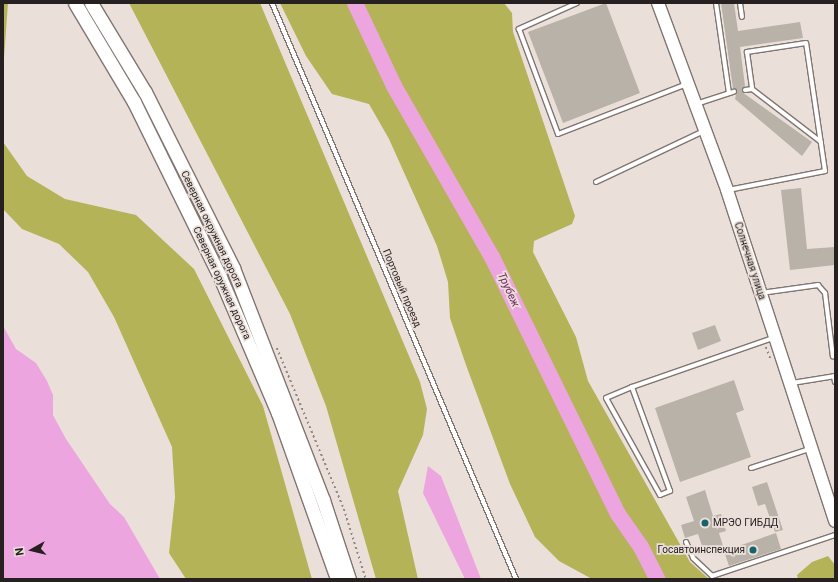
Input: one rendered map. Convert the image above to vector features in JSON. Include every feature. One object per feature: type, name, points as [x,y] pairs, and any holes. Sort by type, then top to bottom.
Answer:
[{"type":"main road","name":"Северная оружная дорога","points":[[75,3],[134,102],[223,284],[300,469],[337,579]]},
{"type":"main road","name":"Северная окружная дорога","points":[[91,3],[145,92],[233,268],[323,500],[349,579]]},
{"type":"main road","name":"Солнечная улица","points":[[658,3],[727,190],[810,449],[834,517]]},
{"type":"lane","name":"Портовый проезд","points":[[272,3],[516,579]]},
{"type":"lane","points":[[577,3],[519,28],[558,134],[688,84]]},
{"type":"lane","points":[[695,104],[732,92],[716,3]]},
{"type":"lane","points":[[740,3],[742,17]]},
{"type":"lane","points":[[727,190],[825,171],[821,142],[806,43],[747,52],[752,89],[821,142]]},
{"type":"lane","points":[[745,90],[752,89]]},
{"type":"lane","points":[[596,182],[704,131]]},
{"type":"lane","points":[[760,293],[818,286],[825,293],[833,357]]},
{"type":"lane","points":[[632,387],[670,491],[660,495],[606,398],[632,387],[775,337]]},
{"type":"lane","points":[[790,383],[835,376],[835,382]]},
{"type":"lane","points":[[751,468],[810,449]]},
{"type":"lane","points":[[686,542],[693,558],[712,576],[835,535]]},
{"type":"shaded area","points":[[3,3],[8,3],[3,72]]},
{"type":"shaded area","points":[[129,3],[260,3],[420,382],[427,409],[423,435],[398,491],[418,579],[376,579],[326,406],[290,314]]},
{"type":"shaded area","points":[[280,3],[504,3],[512,13],[513,32],[575,216],[572,224],[534,241],[533,252],[576,337],[588,381],[690,562],[709,579],[592,579],[559,561],[535,537],[510,484],[450,318],[448,282],[437,246],[389,139],[369,104],[332,94],[306,56]]},
{"type":"shaded area","points":[[3,142],[27,176],[65,199],[136,215],[194,269],[263,406],[312,579],[186,579],[169,553],[175,497],[172,447],[114,317],[88,272],[59,244],[22,229],[3,209]]},
{"type":"shaded area","points":[[3,326],[16,349],[36,363],[47,381],[53,395],[53,415],[66,439],[110,504],[124,517],[160,579],[3,579]]},
{"type":"shaded area","points":[[428,466],[441,476],[481,579],[465,579],[423,493]]},
{"type":"shaded area","points":[[828,556],[835,565],[835,579],[798,579],[797,575],[812,562]]},
{"type":"building","points":[[606,3],[640,93],[563,123],[528,32]]},
{"type":"building","points":[[721,3],[734,3],[738,31],[800,22],[803,38],[740,47],[745,86],[742,92],[812,142],[802,156],[735,99],[737,91],[733,89]]},
{"type":"building","points":[[801,188],[807,249],[835,247],[835,265],[790,270],[781,190]]},
{"type":"building","points":[[715,325],[721,341],[698,350],[692,333]]},
{"type":"building","points":[[734,380],[744,410],[736,413],[751,457],[680,482],[655,408]]},
{"type":"building","points":[[767,482],[783,530],[775,532],[765,504],[758,506],[752,487]]},
{"type":"building","name":"МРЭО ГИБДД","points":[[705,490],[713,516],[721,514],[726,531],[719,533],[724,549],[705,555],[698,534],[685,538],[681,525],[694,521],[686,497]]},
{"type":"building","name":"Госавтоинспекция","points":[[776,533],[781,549],[729,566],[724,551]]},
{"type":"waterway","name":"Трубеж","points":[[355,3],[394,86],[492,257],[618,514],[641,547],[657,579]]},
{"type":"place","name":"МРЭО ГИБДД","points":[[705,523]]},
{"type":"place","name":"Госавтоинспекция","points":[[753,550]]}]
